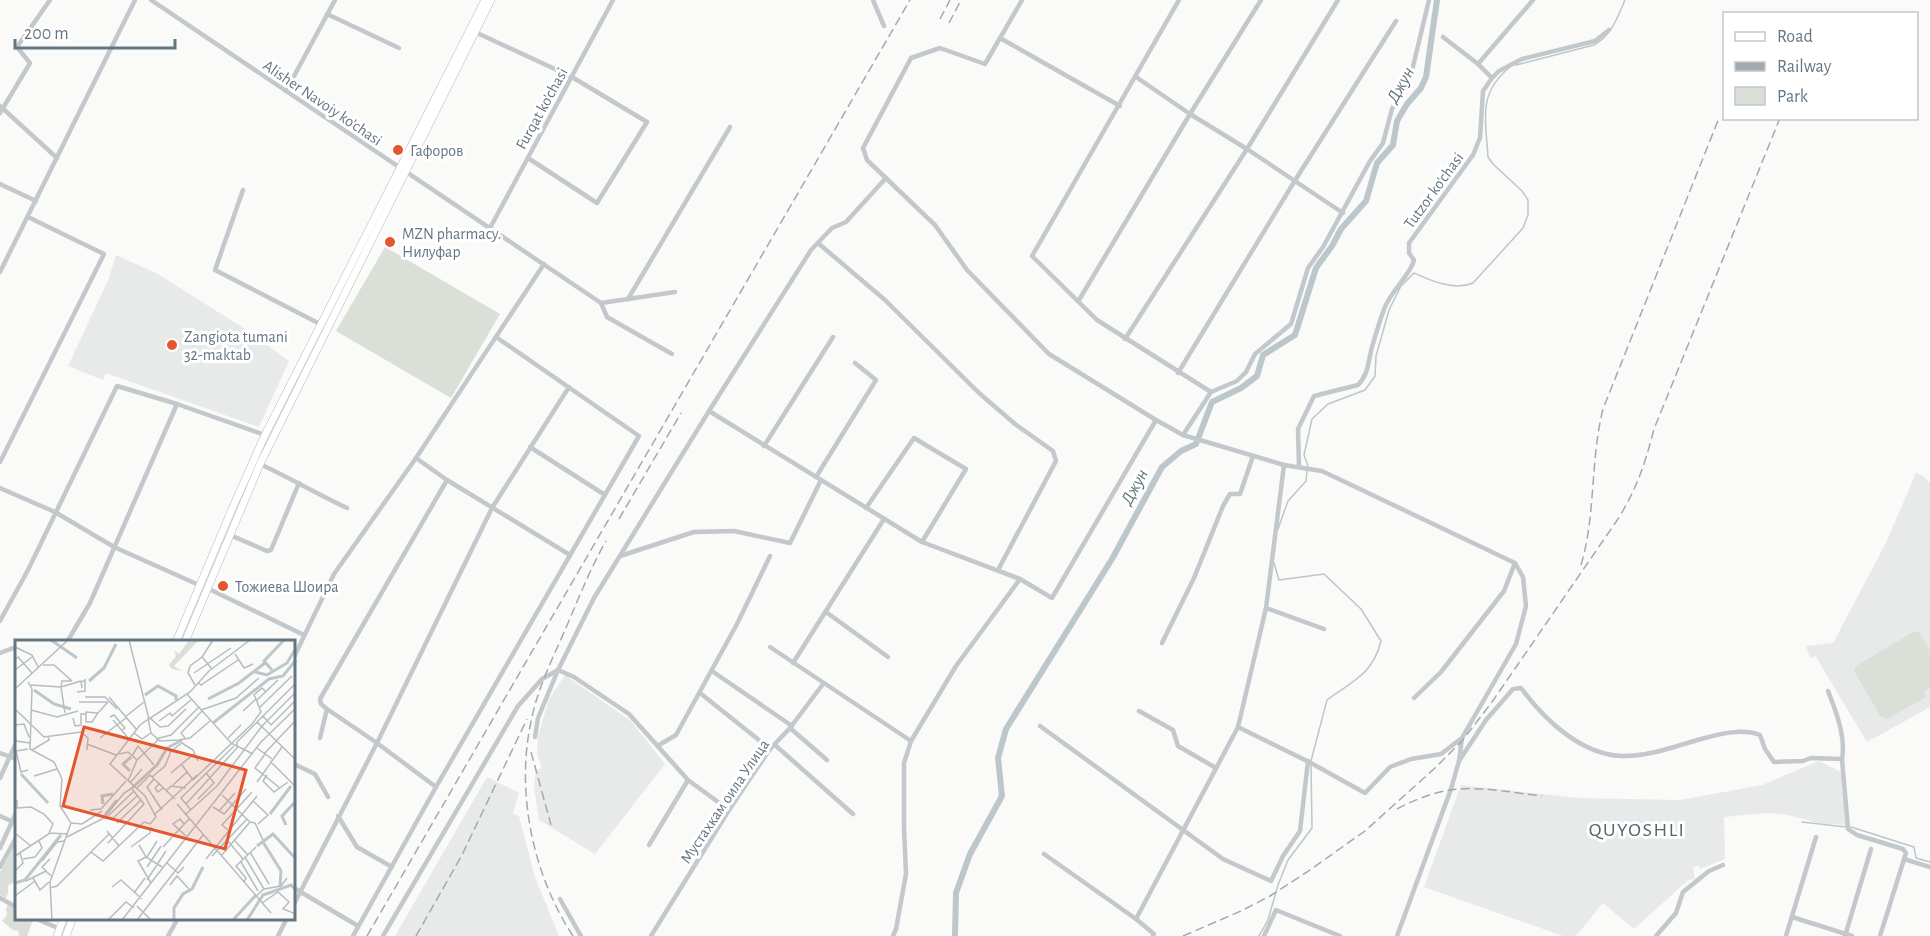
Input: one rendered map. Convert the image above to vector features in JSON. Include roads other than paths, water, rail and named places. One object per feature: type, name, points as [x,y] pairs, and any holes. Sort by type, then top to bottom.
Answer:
[{"type":"main road","points":[[177,640],[485,0]]},
{"type":"main road","points":[[186,640],[203,586],[265,435],[320,324],[491,0]]},
{"type":"main road","points":[[66,936],[72,921]]},
{"type":"street","points":[[50,0],[17,47],[30,63],[1,109],[57,158]]},
{"type":"street","points":[[0,272],[135,0]]},
{"type":"street","name":"Alisher Navoiy ko'chasi","points":[[151,0],[601,303],[607,317],[672,354]]},
{"type":"street","points":[[286,91],[335,0]]},
{"type":"street","name":"Furqat ko'chasi","points":[[490,228],[614,0]]},
{"type":"street","points":[[873,0],[884,26]]},
{"type":"street","points":[[1022,0],[985,64],[940,48],[911,58],[863,148],[867,160],[935,225],[967,270],[1049,354],[1183,435],[1284,465],[1322,471],[1515,563],[1523,577],[1526,606],[1516,644],[1462,738],[1459,761],[1451,789],[1398,934],[1406,936]]},
{"type":"street","points":[[1179,0],[1032,256],[1097,320],[1210,392]]},
{"type":"street","points":[[1079,300],[1261,0]]},
{"type":"street","points":[[1125,339],[1247,149],[1338,0]]},
{"type":"street","points":[[1183,435],[1210,392],[1237,381],[1246,372],[1255,354],[1291,324],[1308,268],[1342,213],[1370,160],[1383,143],[1392,109],[1410,79],[1429,0]]},
{"type":"street","points":[[1478,64],[1533,0]]},
{"type":"street","points":[[327,14],[399,48]]},
{"type":"street","points":[[1178,373],[1294,182],[1396,21]]},
{"type":"street","points":[[1443,37],[1492,78],[1499,70],[1522,59],[1595,41],[1609,30]]},
{"type":"street","points":[[475,32],[572,76],[647,122],[597,203],[528,158]]},
{"type":"street","points":[[1000,38],[1120,106]]},
{"type":"street","points":[[1136,77],[1342,213]]},
{"type":"street","name":"Tutzor ko‘chasi","points":[[1299,467],[1298,429],[1314,396],[1358,385],[1368,371],[1371,349],[1385,304],[1413,266],[1414,260],[1409,253],[1409,243],[1473,155],[1480,138],[1484,91],[1492,78]]},
{"type":"street","points":[[628,299],[730,127]]},
{"type":"street","points":[[535,737],[538,718],[558,670],[594,598],[709,411],[811,250],[832,228],[846,222],[886,178]]},
{"type":"street","points":[[0,184],[36,201]]},
{"type":"street","points":[[243,190],[215,270],[320,324]]},
{"type":"street","points":[[0,462],[104,254],[28,217]]},
{"type":"street","points":[[818,243],[885,300],[979,393],[1053,452],[1056,461],[998,570]]},
{"type":"street","points":[[296,653],[334,574],[416,458],[544,264]]},
{"type":"street","points":[[601,303],[675,292]]},
{"type":"street","points":[[353,936],[436,787],[639,436],[496,337]]},
{"type":"street","points":[[764,446],[833,337]]},
{"type":"street","points":[[620,556],[694,532],[734,531],[790,543],[819,479],[876,380],[855,363]]},
{"type":"street","points":[[0,621],[28,570],[117,386],[265,435]]},
{"type":"street","points":[[296,901],[377,743],[492,508],[569,387]]},
{"type":"street","points":[[69,640],[90,603],[177,404]]},
{"type":"street","points":[[709,411],[922,542],[1020,579],[1052,598],[1156,420]]},
{"type":"street","points":[[866,508],[914,438],[966,470],[922,542]]},
{"type":"street","points":[[530,447],[605,495]]},
{"type":"street","points":[[1162,643],[1194,578],[1223,506],[1230,494],[1240,494],[1252,456]]},
{"type":"street","points":[[416,458],[447,480],[570,555]]},
{"type":"street","points":[[260,464],[347,508]]},
{"type":"street","points":[[1136,919],[1238,727],[1266,608],[1284,465]]},
{"type":"street","points":[[436,787],[327,709],[321,704],[321,696],[447,480]]},
{"type":"street","points":[[229,535],[267,551],[271,550],[299,483]]},
{"type":"street","points":[[0,488],[55,512],[114,547],[203,586],[304,635]]},
{"type":"street","points":[[794,663],[884,519]]},
{"type":"street","points":[[659,745],[675,735],[737,624],[770,556]]},
{"type":"street","points":[[1414,698],[1456,655],[1486,611],[1504,591],[1515,563]]},
{"type":"street","points":[[893,936],[906,874],[904,763],[911,741],[956,666],[1020,579]]},
{"type":"street","points":[[1266,608],[1324,629]]},
{"type":"street","points":[[826,612],[888,657]]},
{"type":"street","points":[[770,646],[823,684],[911,741]]},
{"type":"street","points":[[0,653],[15,647]]},
{"type":"street","points":[[558,670],[574,677],[629,714],[688,780],[729,810]]},
{"type":"street","points":[[383,936],[518,706],[542,679],[558,670]]},
{"type":"street","points":[[712,671],[791,727],[827,760]]},
{"type":"street","name":"Мустахкам оила Улица","points":[[651,936],[729,810],[773,747],[823,684]]},
{"type":"street","points":[[1459,761],[1486,720],[1513,689],[1521,688],[1534,706],[1562,731],[1593,750],[1620,756],[1653,752],[1719,734],[1749,731],[1760,735],[1765,749],[1774,762],[1803,761],[1811,758],[1842,759]]},
{"type":"street","points":[[1828,691],[1844,749],[1842,759],[1848,829],[1857,835],[1903,849],[1906,853],[1880,936]]},
{"type":"street","points":[[699,693],[773,747],[853,814]]},
{"type":"street","points":[[320,738],[327,709]]},
{"type":"street","points":[[1139,711],[1173,730],[1178,746],[1216,768]]},
{"type":"street","points":[[1040,726],[1223,859],[1271,881],[1282,856],[1300,831],[1308,761]]},
{"type":"street","points":[[1238,727],[1308,761],[1365,793],[1390,767],[1412,759],[1441,754],[1462,738]]},
{"type":"street","points":[[0,778],[15,745]]},
{"type":"street","points":[[0,753],[15,758]]},
{"type":"street","points":[[296,765],[315,774],[328,797]]},
{"type":"street","points":[[650,845],[688,780]]},
{"type":"street","points":[[0,848],[3,835],[15,822],[0,816],[3,809]]},
{"type":"street","points":[[338,816],[357,847],[392,867]]},
{"type":"street","points":[[1786,936],[1816,837]]},
{"type":"street","points":[[0,867],[2,858],[15,840]]},
{"type":"street","points":[[1845,935],[1871,849]]},
{"type":"street","points":[[1044,854],[1136,919],[1154,934],[1153,936]]},
{"type":"street","points":[[1904,859],[1930,867]]},
{"type":"street","points":[[1656,936],[1676,913],[1683,892],[1709,871],[1724,865]]},
{"type":"street","points":[[296,889],[358,926]]},
{"type":"street","points":[[0,898],[15,906]]},
{"type":"street","points":[[560,899],[581,936]]},
{"type":"street","points":[[1264,936],[1276,910],[1340,936]]},
{"type":"street","points":[[1792,917],[1852,936]]},
{"type":"street","points":[[40,921],[58,933]]},
{"type":"street","points":[[168,936],[176,921]]},
{"type":"street","points":[[278,936],[286,921]]},
{"type":"waterway","name":"Джун","points":[[955,936],[956,893],[970,854],[1002,796],[998,758],[1006,729],[1112,559],[1162,467],[1181,451],[1196,444],[1212,402],[1241,388],[1257,376],[1263,355],[1295,335],[1316,268],[1341,229],[1366,201],[1377,163],[1393,145],[1397,121],[1407,104],[1421,88],[1426,77],[1437,0]]},
{"type":"waterway","points":[[1516,65],[1594,45],[1610,31],[1625,0]]},
{"type":"waterway","points":[[1308,466],[1304,455],[1312,419],[1328,404],[1365,390],[1375,376],[1376,356],[1389,310],[1401,286],[1414,273],[1451,285],[1473,283],[1523,228],[1528,215],[1528,200],[1488,157],[1485,120],[1488,98],[1492,88],[1509,68]]},
{"type":"waterway","points":[[1278,529],[1288,501],[1306,481],[1307,471]]},
{"type":"waterway","points":[[1274,563],[1279,580],[1324,574],[1361,609],[1381,641],[1373,661],[1361,676],[1327,700],[1311,761]]},
{"type":"waterway","points":[[1259,936],[1268,920],[1288,860],[1312,828],[1311,765]]},
{"type":"waterway","points":[[1802,822],[1846,827]]},
{"type":"waterway","points":[[1851,827],[1914,847],[1916,858],[1930,862]]},
{"type":"railway","points":[[367,936],[910,0]]},
{"type":"railway","points":[[940,19],[950,0]]},
{"type":"railway","points":[[949,23],[961,0]]},
{"type":"railway","points":[[1581,565],[1589,527],[1596,448],[1603,409],[1719,118]]},
{"type":"railway","points":[[1183,936],[1270,896],[1365,831],[1462,741],[1492,702],[1618,519],[1630,497],[1644,465],[1654,429],[1779,120]]},
{"type":"railway","points":[[619,519],[681,413]]},
{"type":"railway","points":[[573,936],[547,886],[531,830],[525,773],[527,745],[532,717],[543,681],[586,581],[606,541]]},
{"type":"railway","points":[[416,936],[462,855],[527,719]]},
{"type":"railway","points":[[531,752],[551,825]]},
{"type":"railway","points":[[1397,809],[1435,793],[1452,790],[1485,789],[1542,796]]},
{"type":"place","name":"Гафоров","points":[[398,150]]},
{"type":"place","name":"MZN pharmacy. Нилуфар","points":[[390,242]]},
{"type":"place","name":"Zangiota tumani 32-maktab","points":[[172,345]]},
{"type":"place","name":"Тожиева Шоира","points":[[223,586]]},
{"type":"district","name":"QUYOSHLI","points":[[1637,829]]}]
